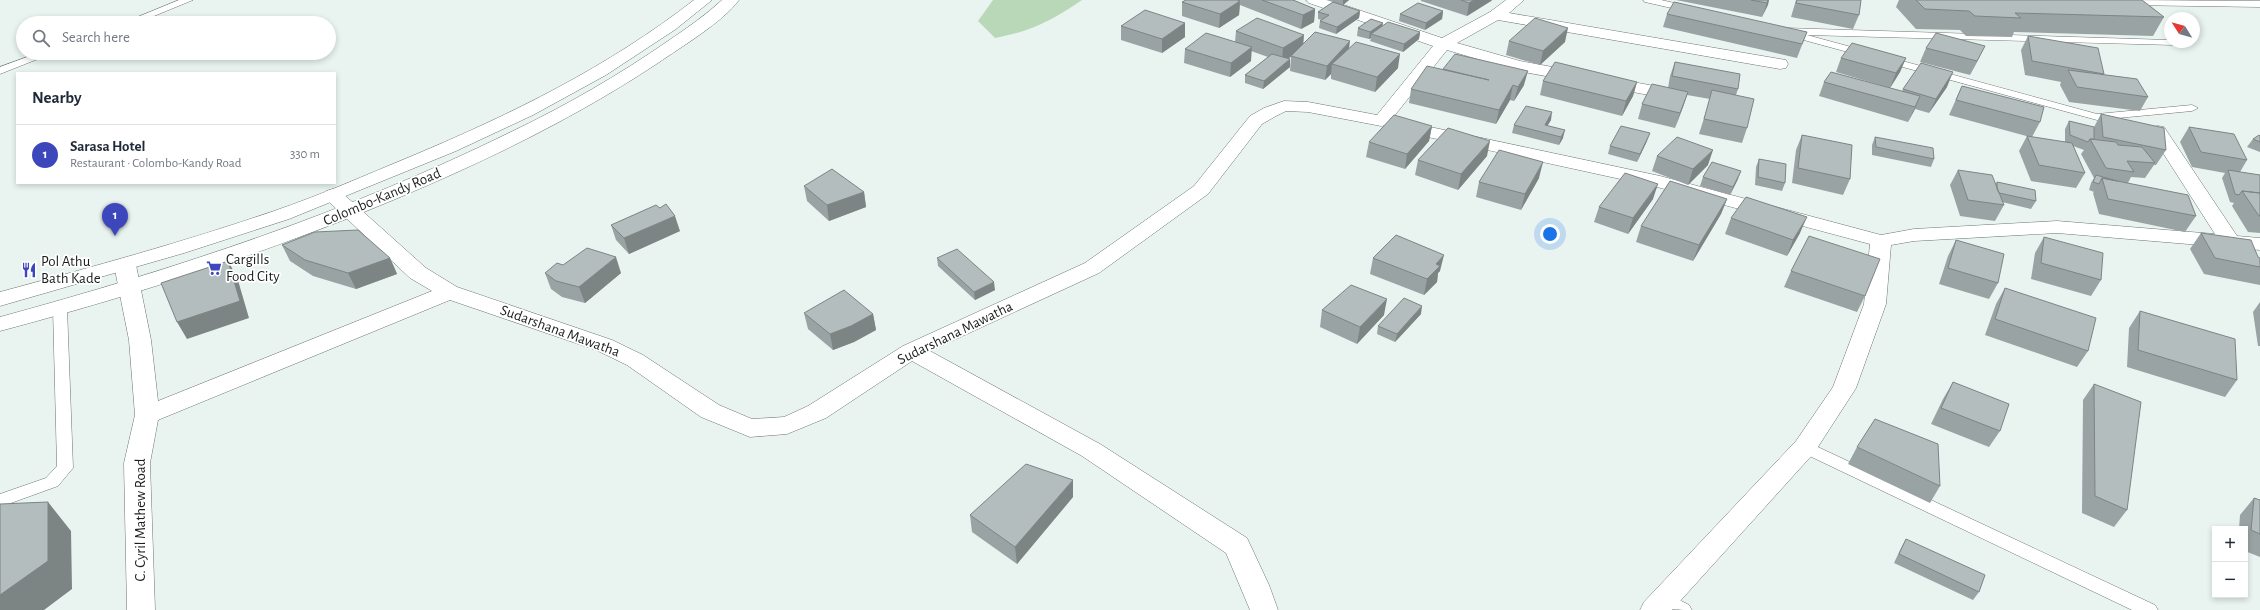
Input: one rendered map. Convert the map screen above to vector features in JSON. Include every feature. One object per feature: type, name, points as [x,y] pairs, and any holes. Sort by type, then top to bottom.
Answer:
[{"type":"main road","name":"Colombo-Kandy Road","points":[[0,324],[60,308],[127,277],[484,133],[552,99],[618,61],[675,24],[704,0]]},
{"type":"main road","name":"Colombo-Kandy Road","points":[[0,300],[127,277],[235,253],[350,212],[438,175],[579,104],[639,69],[692,31],[731,0]]},
{"type":"main road","points":[[1314,0],[1443,44],[1518,66],[1649,90]]},
{"type":"main road","points":[[1381,121],[1443,44],[1496,15],[1516,0]]},
{"type":"main road","points":[[1496,15],[1780,64]]},
{"type":"main road","name":"Sudarshana Mawatha","points":[[333,195],[418,273],[450,292],[604,345],[635,360],[710,411],[750,428],[787,425],[816,412],[911,351],[1092,268],[1202,190],[1256,120],[1284,106],[1308,107],[1381,121],[1660,182],[1881,241]]},
{"type":"main road","points":[[2158,131],[2230,241]]},
{"type":"main road","points":[[1667,606],[1805,447],[1844,388],[1874,304],[1881,241],[1914,234],[2057,227],[2260,244]]},
{"type":"main road","name":"C. Cyril Mathew Road","points":[[127,277],[140,340],[147,415],[137,463],[141,610]]},
{"type":"main road","points":[[147,415],[450,292]]},
{"type":"main road","points":[[911,351],[1091,450],[1237,546],[1255,585],[1264,610]]},
{"type":"lane","points":[[146,16],[188,0]]},
{"type":"lane","points":[[1648,0],[1703,12]]},
{"type":"lane","points":[[2118,2],[2260,4]]},
{"type":"lane","points":[[2164,43],[1777,30],[2097,117],[2192,108]]},
{"type":"lane","points":[[0,71],[29,60]]},
{"type":"lane","points":[[0,501],[52,482],[65,468],[60,308]]},
{"type":"lane","points":[[1805,447],[2148,610]]},
{"type":"green space","points":[[993,0],[1082,0],[1061,14],[1041,24],[1020,32],[995,38],[978,21]]},
{"type":"building","points":[[1186,0],[1240,1],[1220,14],[1182,2]]},
{"type":"building","points":[[1262,0],[1293,0],[1315,9],[1303,15]]},
{"type":"building","points":[[1461,0],[1474,0],[1469,3]]},
{"type":"building","points":[[1751,0],[1768,0],[1767,3]]},
{"type":"building","points":[[1797,0],[1861,0],[1859,15],[1796,3]]},
{"type":"building","points":[[1916,0],[2142,0],[2164,17],[2015,13],[2021,18],[1975,16],[1969,11],[1925,9]]},
{"type":"building","points":[[1333,2],[1360,11],[1337,27],[1320,21],[1329,15],[1318,12]]},
{"type":"building","points":[[1674,2],[1807,32],[1802,44],[1667,14]]},
{"type":"building","points":[[1418,3],[1443,11],[1426,23],[1400,14]]},
{"type":"building","points":[[1145,10],[1185,23],[1162,39],[1121,26]]},
{"type":"building","points":[[1257,18],[1304,35],[1283,48],[1236,31]]},
{"type":"building","points":[[1535,18],[1568,28],[1543,51],[1509,41]]},
{"type":"building","points":[[1371,19],[1383,23],[1370,32],[1358,28]]},
{"type":"building","points":[[1388,22],[1420,32],[1404,44],[1371,34]]},
{"type":"building","points":[[1315,32],[1350,41],[1327,66],[1291,56]]},
{"type":"building","points":[[1206,33],[1252,47],[1231,63],[1185,49]]},
{"type":"building","points":[[1936,33],[1985,46],[1977,61],[1926,48]]},
{"type":"building","points":[[2028,36],[2098,48],[2104,74],[2032,61]]},
{"type":"building","points":[[1356,42],[1400,54],[1377,77],[1332,64]]},
{"type":"building","points":[[1852,43],[1906,58],[1896,73],[1841,58]]},
{"type":"building","points":[[1272,54],[1290,59],[1264,81],[1245,75]]},
{"type":"building","points":[[1455,54],[1528,71],[1518,87],[1513,85],[1499,110],[1411,89],[1427,66],[1489,80],[1443,69]]},
{"type":"building","points":[[1555,62],[1637,82],[1626,101],[1543,81]]},
{"type":"building","points":[[1675,62],[1740,74],[1738,89],[1672,76]]},
{"type":"building","points":[[1921,63],[1953,72],[1936,99],[1903,89]]},
{"type":"building","points":[[2068,70],[2137,79],[2148,97],[2077,87]]},
{"type":"building","points":[[1831,72],[1920,96],[1915,107],[1824,82]]},
{"type":"building","points":[[1652,84],[1688,92],[1680,113],[1642,104]]},
{"type":"building","points":[[1962,86],[2044,107],[2040,122],[1956,100]]},
{"type":"building","points":[[1712,90],[1754,99],[1747,128],[1704,119]]},
{"type":"building","points":[[1526,106],[1552,112],[1545,125],[1565,130],[1561,137],[1514,125]]},
{"type":"building","points":[[2101,114],[2164,128],[2166,150],[2103,137]]},
{"type":"building","points":[[1394,115],[1432,126],[1407,154],[1369,142]]},
{"type":"building","points":[[2069,121],[2094,127],[2094,139],[2090,139],[2088,142],[2070,135]]},
{"type":"building","points":[[1621,126],[1650,133],[1640,154],[1610,146]]},
{"type":"building","points":[[2189,127],[2234,134],[2247,160],[2201,152]]},
{"type":"building","points":[[1448,128],[1490,141],[1461,174],[1418,160]]},
{"type":"building","points":[[1802,135],[1852,145],[1850,179],[1798,168]]},
{"type":"building","points":[[2259,135],[2260,142],[2253,139]]},
{"type":"building","points":[[2027,136],[2072,143],[2085,173],[2039,165]]},
{"type":"building","points":[[1677,137],[1713,150],[1693,169],[1657,156]]},
{"type":"building","points":[[1875,137],[1933,148],[1934,159],[1876,147]]},
{"type":"building","points":[[2090,139],[2116,142],[2118,145],[2142,147],[2155,163],[2127,161],[2134,172],[2106,168]]},
{"type":"building","points":[[1499,150],[1543,162],[1525,194],[1479,182]]},
{"type":"building","points":[[1759,159],[1786,164],[1785,183],[1758,177]]},
{"type":"building","points":[[1712,162],[1741,171],[1733,187],[1703,177]]},
{"type":"building","points":[[832,169],[864,192],[827,205],[804,186]]},
{"type":"building","points":[[1958,170],[1992,175],[2004,205],[1968,200]]},
{"type":"building","points":[[2228,170],[2260,175],[2260,193],[2242,191],[2239,195],[2235,194]]},
{"type":"building","points":[[1625,173],[1658,184],[1633,218],[1599,207]]},
{"type":"building","points":[[2096,175],[2117,181],[2102,178],[2099,184],[2093,182]]},
{"type":"building","points":[[2102,178],[2188,195],[2196,216],[2108,199]]},
{"type":"building","points":[[1670,181],[1727,199],[1699,245],[1641,226]]},
{"type":"building","points":[[1997,182],[2035,190],[2036,201],[1999,193],[1997,189]]},
{"type":"building","points":[[2242,191],[2260,193],[2260,216],[2259,216]]},
{"type":"building","points":[[1746,197],[1807,217],[1793,240],[1731,218]]},
{"type":"building","points":[[666,204],[675,216],[624,238],[611,225],[656,205],[660,208]]},
{"type":"building","points":[[358,230],[390,258],[348,273],[305,260],[282,245],[315,232]]},
{"type":"building","points":[[2201,233],[2251,240],[2258,257],[2260,258],[2260,267],[2215,258]]},
{"type":"building","points":[[1396,235],[1444,255],[1436,264],[1440,266],[1427,279],[1373,258]]},
{"type":"building","points":[[1809,236],[1880,259],[1865,296],[1791,271]]},
{"type":"building","points":[[2044,237],[2103,253],[2101,280],[2041,263]]},
{"type":"building","points":[[1956,240],[2004,254],[1998,283],[1948,268]]},
{"type":"building","points":[[587,248],[616,257],[579,287],[556,281],[545,273],[557,263],[563,265]]},
{"type":"building","points":[[957,249],[994,282],[974,292],[937,258]]},
{"type":"building","points":[[228,261],[240,301],[177,322],[161,283]]},
{"type":"building","points":[[1351,285],[1387,299],[1360,327],[1322,310]]},
{"type":"building","points":[[2005,288],[2096,318],[2088,351],[1995,319]]},
{"type":"building","points":[[844,290],[873,314],[851,326],[830,334],[804,313]]},
{"type":"building","points":[[1404,298],[1422,306],[1397,334],[1378,326]]},
{"type":"building","points":[[2140,311],[2235,339],[2237,380],[2138,350]]},
{"type":"building","points":[[1953,382],[2009,404],[2000,431],[1941,408]]},
{"type":"building","points":[[2094,384],[2141,402],[2127,510],[2095,496]]},
{"type":"building","points":[[1875,419],[1938,444],[1940,486],[1857,447]]},
{"type":"building","points":[[1026,464],[1073,480],[1015,547],[970,515]]},
{"type":"building","points":[[2254,498],[2260,500],[2260,534],[2251,530]]},
{"type":"building","points":[[48,502],[48,561],[0,595],[0,504]]},
{"type":"building","points":[[1906,539],[1985,575],[1979,592],[1899,554]]},
{"type":"place","name":"Sarasa Hotel","points":[[115,236]]},
{"type":"place","name":"Cargills Food City","points":[[214,268]]},
{"type":"place","name":"Pol Athu Bath Kade","points":[[29,270]]}]
